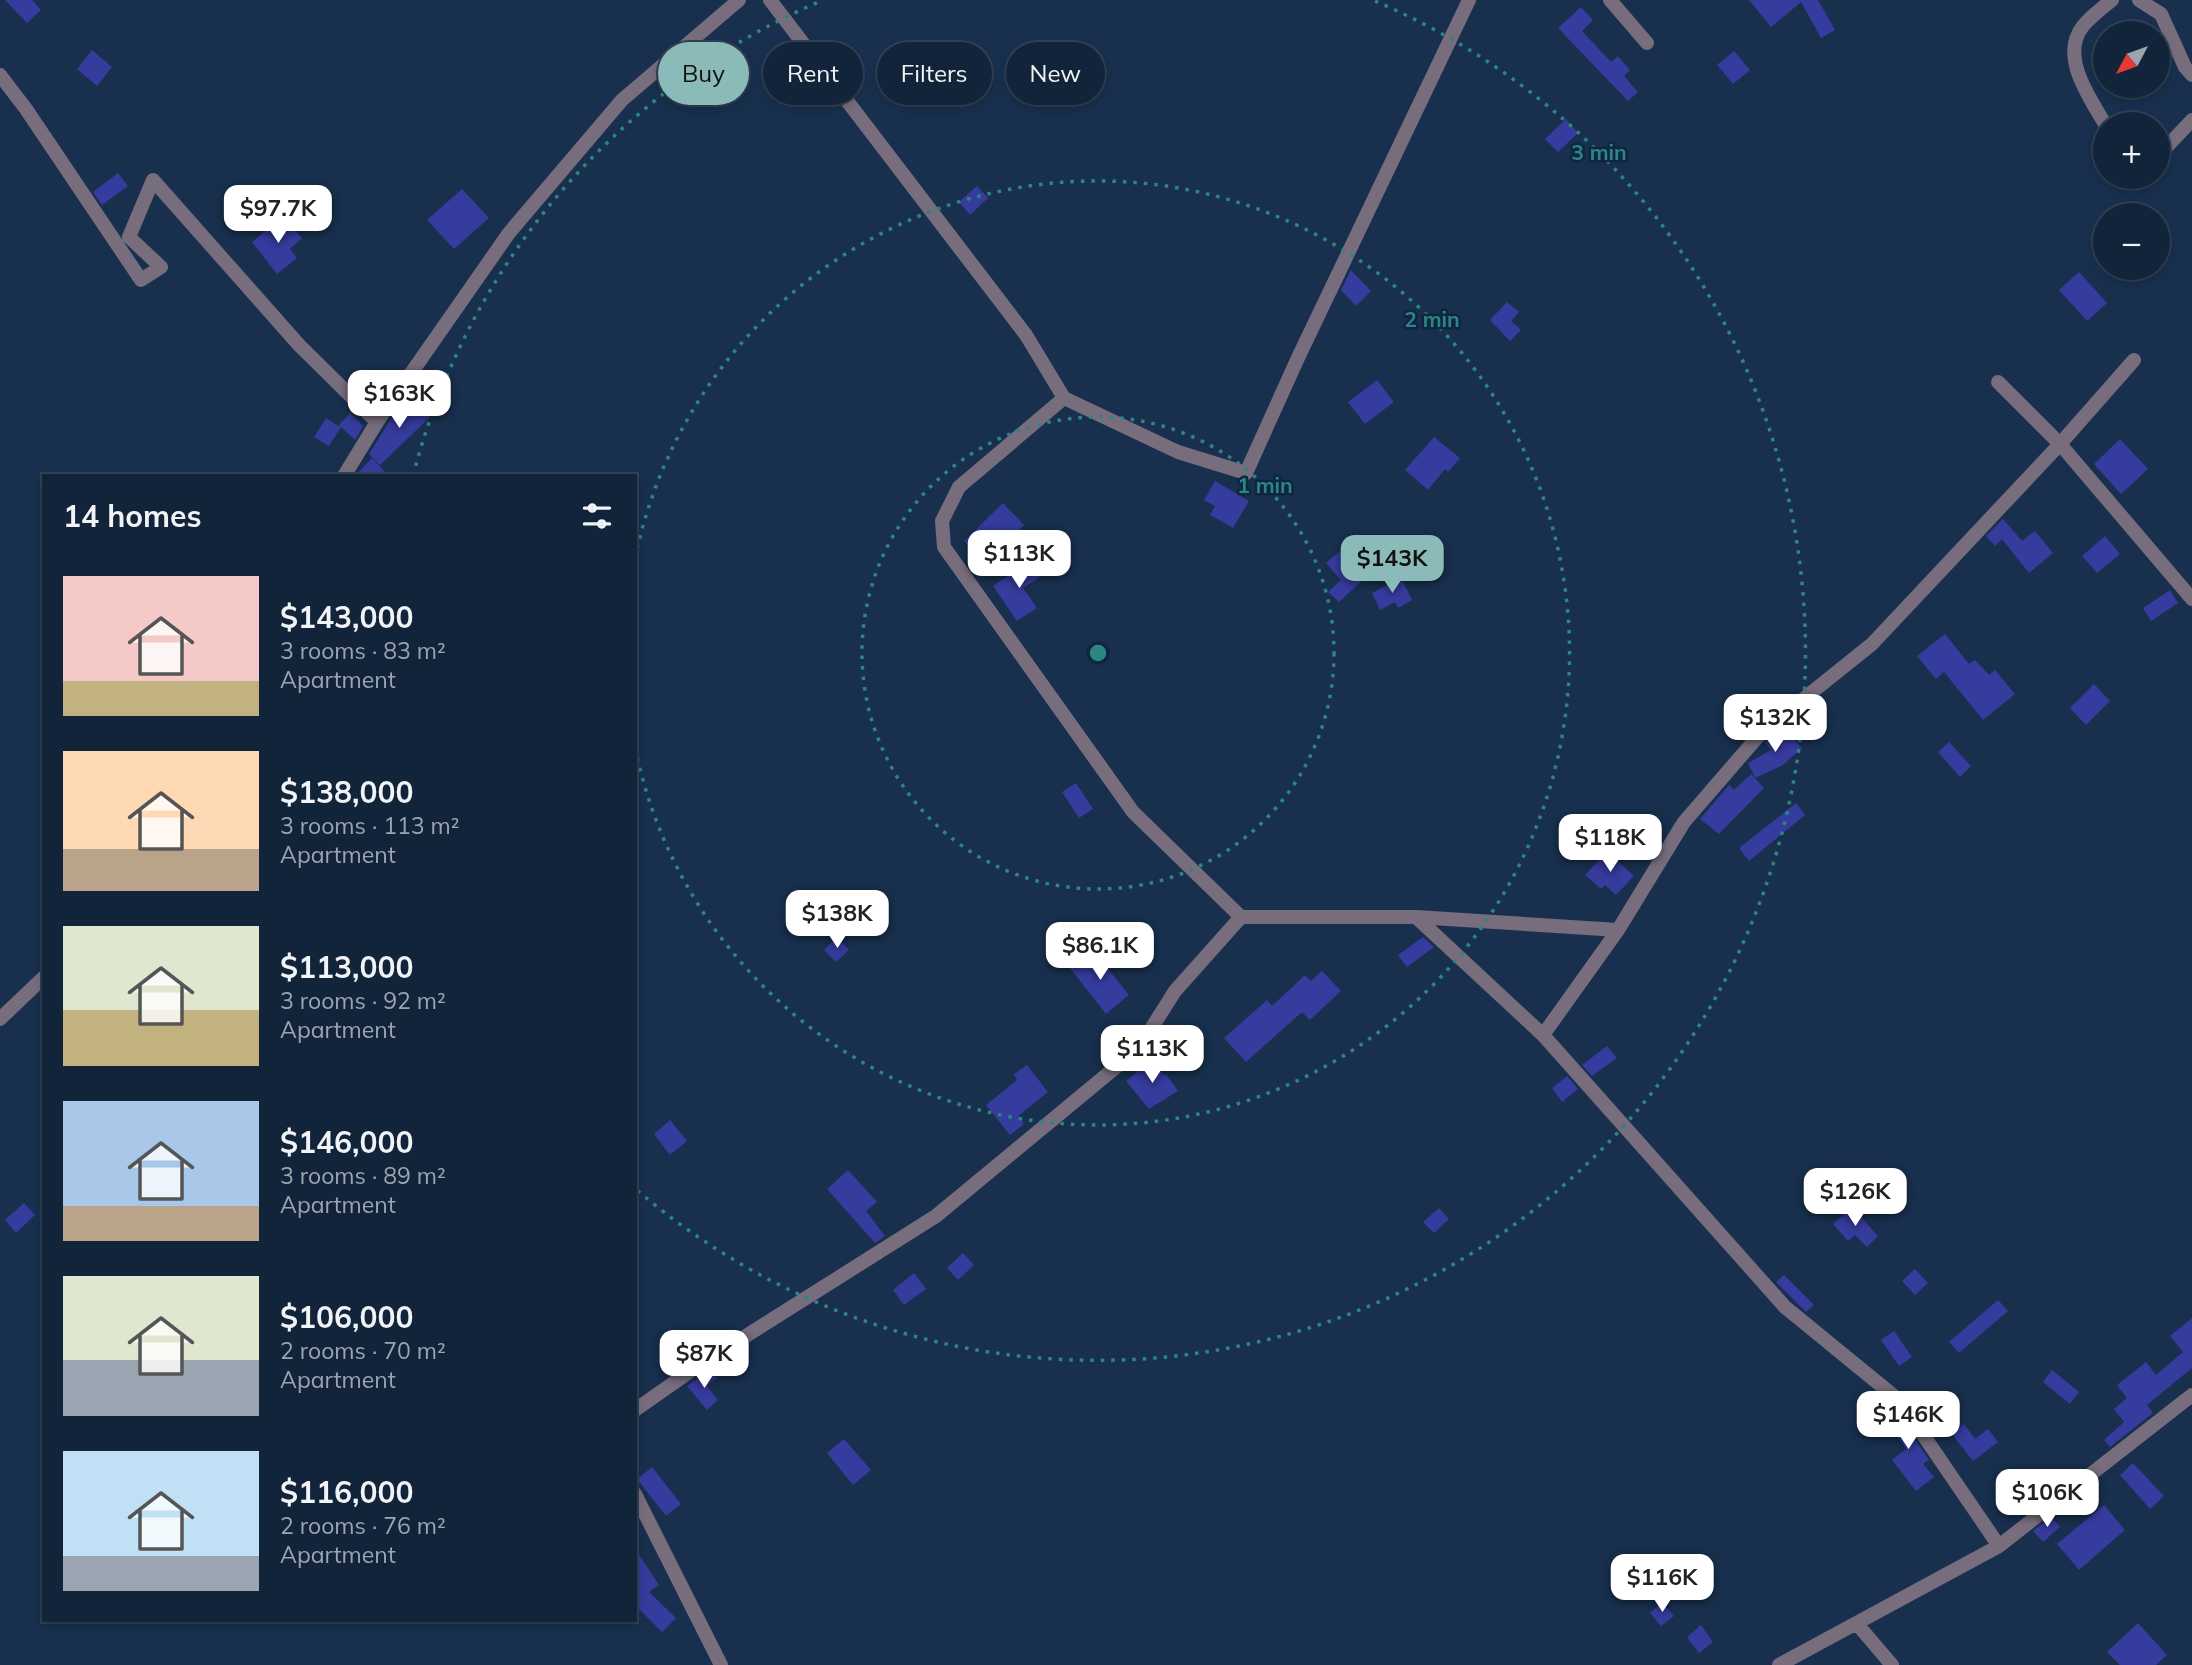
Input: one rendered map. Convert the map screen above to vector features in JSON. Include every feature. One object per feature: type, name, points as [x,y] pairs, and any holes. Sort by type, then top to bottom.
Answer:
[{"type":"street","points":[[345,474],[377,422],[509,233],[622,100],[739,0]]},
{"type":"street","points":[[770,0],[1026,334],[1064,398],[1178,452],[1246,473],[1469,0]]},
{"type":"street","points":[[1610,0],[1647,43]]},
{"type":"street","points":[[2098,112],[2075,64],[2076,45],[2081,28],[2112,0]]},
{"type":"street","points":[[2139,0],[2161,14],[2185,67],[2192,75]]},
{"type":"street","points":[[0,75],[26,109],[141,280],[161,267],[129,237],[153,180],[299,345],[377,422]]},
{"type":"street","points":[[2170,143],[2192,120]]},
{"type":"street","points":[[1544,1035],[1618,930],[1684,822],[1761,733],[1872,644],[2060,444],[2134,360]]},
{"type":"street","points":[[1998,382],[2060,444],[2192,598]]},
{"type":"street","points":[[1064,398],[959,487],[942,521],[944,547],[1133,812],[1241,917],[1416,918],[1618,930]]},
{"type":"street","points":[[637,1409],[692,1370],[936,1216],[1139,1048],[1175,991],[1241,917]]},
{"type":"street","points":[[1416,918],[1544,1035],[1785,1307],[1900,1401],[1999,1546]]},
{"type":"street","points":[[0,1019],[42,979]]},
{"type":"street","points":[[1779,1665],[1999,1546],[2192,1395]]},
{"type":"street","points":[[637,1498],[721,1665]]},
{"type":"street","points":[[1857,1624],[1892,1665]]},
{"type":"building","points":[[5,0],[32,0],[41,10],[27,23]]},
{"type":"building","points":[[1749,0],[1818,0],[1835,30],[1821,38],[1801,2],[1771,27]]},
{"type":"building","points":[[1581,7],[1593,20],[1582,31],[1611,62],[1618,56],[1630,70],[1624,76],[1638,92],[1628,101],[1558,28]]},
{"type":"building","points":[[92,50],[112,67],[97,86],[77,69]]},
{"type":"building","points":[[1734,51],[1750,70],[1733,84],[1717,65]]},
{"type":"building","points":[[1566,119],[1578,133],[1558,152],[1545,139]]},
{"type":"building","points":[[118,173],[128,186],[102,205],[93,192]]},
{"type":"building","points":[[977,186],[988,198],[970,215],[959,202]]},
{"type":"building","points":[[462,189],[489,218],[454,249],[427,220]]},
{"type":"building","points":[[282,217],[302,238],[290,249],[297,258],[277,274],[252,242]]},
{"type":"building","points":[[1351,270],[1371,291],[1356,306],[1341,290]]},
{"type":"building","points":[[2079,272],[2107,303],[2087,321],[2059,290]]},
{"type":"building","points":[[1507,302],[1519,312],[1511,321],[1521,330],[1510,341],[1490,320]]},
{"type":"building","points":[[1377,380],[1394,402],[1365,424],[1348,402]]},
{"type":"building","points":[[411,397],[430,417],[380,465],[369,454],[396,411]]},
{"type":"building","points":[[350,413],[363,426],[355,440],[341,427],[329,446],[314,437],[326,418],[340,427]]},
{"type":"building","points":[[1434,437],[1460,458],[1448,472],[1445,469],[1428,490],[1405,470]]},
{"type":"building","points":[[2120,439],[2148,469],[2121,494],[2094,464]]},
{"type":"building","points":[[372,458],[387,474],[357,474]]},
{"type":"building","points":[[1215,481],[1249,501],[1233,528],[1210,515],[1215,506],[1204,500]]},
{"type":"building","points":[[1003,503],[1024,525],[1001,548],[992,538],[976,554],[964,541]]},
{"type":"building","points":[[2003,519],[2022,541],[2035,531],[2053,553],[2029,573],[2002,539],[1995,546],[1986,536]]},
{"type":"building","points":[[2105,536],[2120,554],[2097,573],[2082,556]]},
{"type":"building","points":[[1340,551],[1366,577],[1339,602],[1328,592],[1341,580],[1326,563]]},
{"type":"building","points":[[1033,559],[1044,574],[1023,588],[1037,608],[1017,621],[993,586]]},
{"type":"building","points":[[1401,578],[1412,600],[1398,608],[1395,602],[1380,610],[1372,593]]},
{"type":"building","points":[[2170,590],[2178,603],[2151,621],[2143,608]]},
{"type":"building","points":[[1945,634],[1969,664],[1975,660],[1989,675],[1995,670],[2015,694],[1983,720],[1944,672],[1936,679],[1917,656]]},
{"type":"building","points":[[2094,684],[2110,701],[2086,725],[2070,708]]},
{"type":"building","points":[[1783,728],[1802,748],[1783,765],[1755,778],[1748,763],[1771,750],[1765,743]]},
{"type":"building","points":[[1949,742],[1971,766],[1960,777],[1938,752]]},
{"type":"building","points":[[1751,774],[1764,788],[1719,834],[1700,819],[1729,785],[1734,790]]},
{"type":"building","points":[[1076,783],[1093,809],[1079,818],[1062,792]]},
{"type":"building","points":[[1796,803],[1805,815],[1749,861],[1739,848]]},
{"type":"building","points":[[1607,851],[1634,876],[1616,895],[1605,885],[1601,889],[1585,875]]},
{"type":"building","points":[[837,937],[849,950],[836,962],[824,950]]},
{"type":"building","points":[[1423,937],[1434,947],[1407,967],[1398,955]]},
{"type":"building","points":[[1093,950],[1129,995],[1106,1014],[1070,968]]},
{"type":"building","points":[[1322,971],[1341,991],[1310,1020],[1302,1012],[1246,1062],[1224,1038],[1267,1000],[1272,1006],[1305,975],[1311,981]]},
{"type":"building","points":[[1607,1046],[1617,1058],[1592,1076],[1582,1065]]},
{"type":"building","points":[[1151,1061],[1166,1074],[1178,1091],[1149,1109],[1126,1081]]},
{"type":"building","points":[[1027,1065],[1048,1092],[1018,1116],[1024,1124],[1010,1135],[986,1105],[1017,1080],[1014,1074]]},
{"type":"building","points":[[1567,1076],[1578,1089],[1562,1102],[1552,1088]]},
{"type":"building","points":[[670,1120],[687,1141],[670,1155],[654,1134]]},
{"type":"building","points":[[848,1170],[877,1202],[866,1211],[885,1236],[875,1243],[827,1189]]},
{"type":"building","points":[[24,1203],[35,1215],[16,1233],[5,1220]]},
{"type":"building","points":[[1852,1207],[1878,1236],[1867,1247],[1855,1235],[1848,1241],[1833,1224]]},
{"type":"building","points":[[1439,1208],[1449,1219],[1434,1233],[1423,1222]]},
{"type":"building","points":[[963,1253],[974,1265],[958,1280],[947,1268]]},
{"type":"building","points":[[1915,1269],[1928,1283],[1915,1295],[1902,1281]]},
{"type":"building","points":[[914,1273],[926,1289],[904,1305],[893,1290]]},
{"type":"building","points":[[1784,1275],[1814,1305],[1806,1312],[1776,1282]]},
{"type":"building","points":[[1998,1300],[2008,1311],[1959,1353],[1949,1342]]},
{"type":"building","points":[[2192,1318],[2192,1368],[2147,1405],[2153,1413],[2110,1447],[2104,1440],[2124,1422],[2114,1409],[2127,1398],[2117,1385],[2146,1362],[2156,1375],[2183,1352],[2170,1336]]},
{"type":"building","points":[[1894,1331],[1912,1357],[1899,1366],[1881,1340]]},
{"type":"building","points":[[710,1370],[717,1378],[707,1386],[718,1400],[707,1410],[687,1386]]},
{"type":"building","points":[[2052,1370],[2079,1392],[2070,1404],[2043,1382]]},
{"type":"building","points":[[1886,1402],[1929,1460],[1923,1464],[1934,1477],[1916,1491],[1892,1460],[1906,1449],[1878,1407]]},
{"type":"building","points":[[1964,1424],[1975,1439],[1988,1429],[1998,1442],[1973,1461],[1952,1434]]},
{"type":"building","points":[[844,1439],[871,1470],[853,1485],[827,1453]]},
{"type":"building","points":[[2133,1463],[2164,1496],[2150,1509],[2120,1475]]},
{"type":"building","points":[[652,1467],[681,1504],[666,1516],[637,1479]]},
{"type":"building","points":[[2104,1505],[2125,1530],[2079,1570],[2057,1544]]},
{"type":"building","points":[[2051,1517],[2060,1527],[2043,1542],[2033,1531]]},
{"type":"building","points":[[637,1552],[659,1585],[649,1592],[676,1618],[662,1632],[637,1607]]},
{"type":"building","points":[[1662,1602],[1674,1616],[1661,1626],[1650,1613]]},
{"type":"building","points":[[2138,1623],[2167,1655],[2156,1665],[2120,1665],[2107,1652]]},
{"type":"building","points":[[1701,1625],[1713,1642],[1699,1653],[1687,1637]]}]
